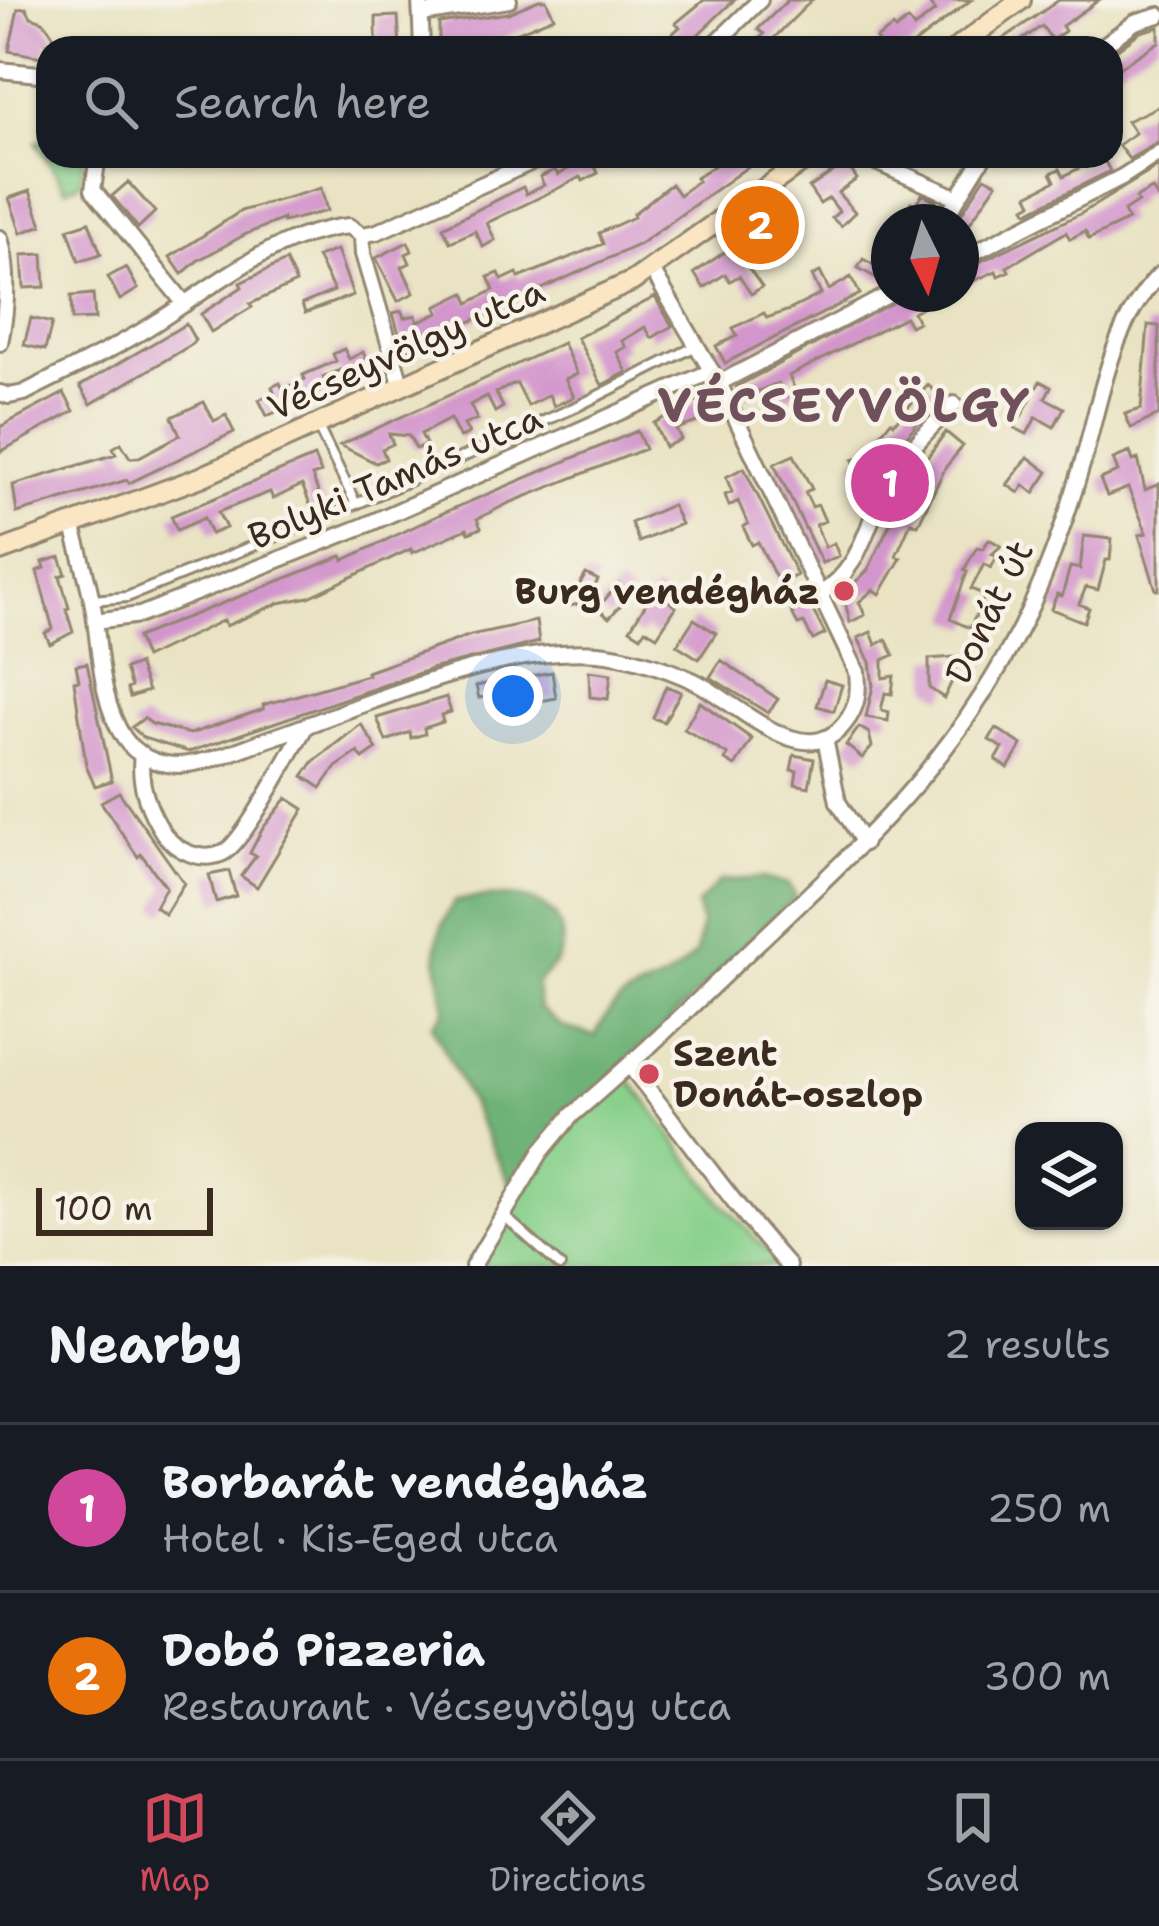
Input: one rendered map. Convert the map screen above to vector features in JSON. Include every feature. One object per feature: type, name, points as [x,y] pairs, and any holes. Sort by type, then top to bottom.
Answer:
[{"type":"main road","points":[[973,36],[1021,0]]},
{"type":"main road","name":"Vécseyvölgy utca","points":[[0,551],[201,477],[652,270],[795,168]]},
{"type":"street","points":[[421,7],[509,0]]},
{"type":"street","points":[[723,36],[760,0]]},
{"type":"street","points":[[1116,36],[1135,22],[1159,15]]},
{"type":"street","points":[[0,70],[36,74]]},
{"type":"street","points":[[979,250],[1122,177],[1159,153]]},
{"type":"street","points":[[96,168],[93,190],[184,304]]},
{"type":"street","points":[[362,235],[517,168]]},
{"type":"street","points":[[889,168],[958,198]]},
{"type":"street","points":[[954,204],[977,168]]},
{"type":"street","points":[[0,393],[24,394],[184,304],[277,244],[349,226],[362,235]]},
{"type":"street","points":[[362,235],[363,254],[402,387]]},
{"type":"street","points":[[0,238],[6,258],[0,344]]},
{"type":"street","points":[[73,526],[92,601],[112,718],[128,744],[157,763],[199,763],[513,659],[583,652],[630,658],[692,680],[783,737],[825,738],[846,722],[857,701],[857,672],[716,377],[652,270]]},
{"type":"street","name":"Donát út","points":[[479,1262],[502,1214],[572,1115],[864,843],[973,715],[1031,605],[1061,533],[1116,341],[1159,274]]},
{"type":"street","name":"Bolyki Tamás utca","points":[[95,621],[140,615],[366,525],[716,377],[871,303]]},
{"type":"street","points":[[820,595],[851,570],[890,479],[954,404]]},
{"type":"street","points":[[142,754],[139,777],[156,822],[170,842],[197,857],[222,853],[239,837],[305,726]]},
{"type":"street","points":[[825,738],[838,802],[864,843]]},
{"type":"street","points":[[629,1065],[733,1204],[788,1266]]},
{"type":"lane","points":[[92,601],[127,597],[356,504],[578,406],[699,345]]},
{"type":"lane","points":[[317,425],[356,504]]},
{"type":"lane","points":[[502,1214],[560,1266]]},
{"type":"green space","points":[[53,168],[83,168],[80,183],[66,189]]},
{"type":"green space","points":[[762,878],[788,884],[796,896],[570,1120],[517,1198],[432,1025],[445,1010],[438,943],[455,901],[519,898],[548,909],[557,920],[562,943],[556,963],[536,983],[539,1008],[563,1027],[595,1036],[616,1004],[670,976],[696,954],[701,924],[697,905],[720,881]]},
{"type":"green space","points":[[622,1069],[721,1202],[782,1266],[477,1266],[526,1181],[570,1120]]},
{"type":"building","points":[[546,0],[554,17],[509,36],[439,36],[439,23],[508,13]]},
{"type":"building","points":[[704,0],[734,0],[696,36],[670,36],[680,27],[676,23]]},
{"type":"building","points":[[788,0],[812,0],[776,36],[762,36],[758,29]]},
{"type":"building","points":[[927,0],[971,0],[924,36],[880,36],[908,20],[914,28],[935,11]]},
{"type":"building","points":[[1059,0],[1099,0],[1062,26],[1065,31],[1058,36],[1049,36],[1042,26],[1027,36],[1007,36]]},
{"type":"building","points":[[26,8],[53,35],[36,36],[36,56],[9,51],[18,9]]},
{"type":"building","points":[[398,16],[399,36],[376,36],[376,17]]},
{"type":"building","points":[[1159,27],[1159,42],[1123,65],[1123,45],[1140,32]]},
{"type":"building","points":[[1159,106],[1159,142],[1129,159],[1123,141],[1135,133],[1127,121]]},
{"type":"building","points":[[1159,166],[1159,200],[1152,189],[1136,198],[1138,202],[1124,211],[1128,220],[1089,239],[1085,231],[1070,239],[1066,232],[1007,267],[1009,271],[979,279],[979,262],[1082,213]]},
{"type":"building","points":[[570,168],[596,168],[598,173],[487,223],[495,240],[483,247],[475,231],[450,242],[443,227],[523,187],[526,194],[544,185],[540,177],[555,170],[558,175]]},
{"type":"building","points":[[711,168],[746,168],[640,244],[404,352],[393,313],[402,311],[404,318],[416,315],[417,322],[439,313],[436,307],[465,293],[469,303],[494,290],[488,277],[499,273],[502,280],[517,273],[519,278],[603,244],[599,233],[634,217],[671,184],[679,195]]},
{"type":"building","points":[[839,168],[849,168],[857,179],[838,193],[855,212],[841,226],[832,218],[839,211],[829,198],[820,204],[809,188]]},
{"type":"building","points":[[1079,168],[1110,171],[1028,212],[1025,207],[1032,203],[1028,195],[1055,181],[1051,173],[1060,169],[1064,176]]},
{"type":"building","points":[[985,177],[997,183],[979,210],[979,204],[968,204]]},
{"type":"building","points":[[128,182],[155,212],[138,228],[112,196]]},
{"type":"building","points":[[321,188],[327,211],[283,219],[246,234],[182,274],[170,257],[241,211]]},
{"type":"building","points":[[30,191],[42,225],[21,233],[9,198]]},
{"type":"building","points":[[922,194],[936,201],[934,204],[916,204]]},
{"type":"building","points":[[89,222],[101,254],[79,261],[68,229]]},
{"type":"building","points":[[745,238],[756,254],[746,264],[762,287],[751,294],[739,276],[730,281],[725,274],[704,288],[694,273]]},
{"type":"building","points":[[408,242],[410,263],[402,267],[414,293],[398,301],[376,258]]},
{"type":"building","points":[[337,250],[353,295],[305,313],[302,304],[334,291],[317,257]]},
{"type":"building","points":[[43,254],[45,287],[24,288],[22,255]]},
{"type":"building","points":[[863,259],[871,263],[871,275],[858,268]]},
{"type":"building","points":[[286,261],[296,283],[250,304],[252,307],[211,332],[201,314],[242,287],[240,283]]},
{"type":"building","points":[[126,267],[138,289],[120,300],[108,277]]},
{"type":"building","points":[[820,272],[829,290],[851,277],[860,294],[725,363],[716,346],[737,336],[733,328],[821,294],[812,276]]},
{"type":"building","points":[[93,294],[95,319],[72,320],[71,296]]},
{"type":"building","points":[[655,297],[672,326],[652,338],[645,327],[622,341],[626,347],[617,352],[627,372],[602,385],[577,338]]},
{"type":"building","points":[[875,312],[913,312],[918,322],[910,326],[905,317],[789,376],[796,392],[786,397],[778,383],[741,398],[736,387]]},
{"type":"building","points":[[31,318],[52,323],[45,350],[24,345]]},
{"type":"building","points":[[186,324],[195,340],[191,345],[91,404],[80,386]]},
{"type":"building","points":[[1148,325],[1159,326],[1159,415],[1131,428],[1125,414],[1141,409]]},
{"type":"building","points":[[563,343],[577,374],[565,379],[574,397],[554,406],[549,395],[528,406],[513,384],[496,393],[503,407],[495,412],[487,396],[470,405],[477,419],[464,425],[469,433],[460,438],[450,419],[421,434],[426,444],[416,449],[409,436],[389,434],[393,444],[382,449],[386,459],[376,463],[340,445]]},
{"type":"building","points":[[344,349],[349,359],[363,352],[370,368],[344,379],[340,370],[323,377],[328,388],[267,416],[259,400],[274,392],[272,387],[280,383],[283,389],[305,379],[303,375],[336,361],[333,354]]},
{"type":"building","points":[[1040,381],[1051,387],[1045,398],[1064,408],[1054,427],[1036,417],[1027,434],[1015,428]]},
{"type":"building","points":[[928,385],[939,395],[888,461],[861,477],[853,460],[864,455]]},
{"type":"building","points":[[64,393],[74,411],[0,452],[0,427]]},
{"type":"building","points":[[707,396],[716,416],[676,429],[681,439],[665,447],[654,423]]},
{"type":"building","points":[[204,402],[214,421],[226,415],[234,432],[129,483],[17,513],[13,485],[116,454],[113,448],[121,443],[130,458],[139,457],[180,435],[172,417]]},
{"type":"building","points":[[637,431],[645,449],[509,503],[477,519],[481,528],[469,533],[467,529],[412,553],[411,549],[309,597],[279,603],[226,626],[224,620],[145,658],[137,637],[342,556],[344,560]]},
{"type":"building","points":[[946,432],[963,446],[945,468],[918,525],[911,522],[896,556],[901,558],[880,594],[873,590],[859,602],[865,615],[850,622],[843,594],[868,570],[911,479]]},
{"type":"building","points":[[1130,452],[1133,461],[1138,459],[1145,490],[1159,484],[1159,590],[1139,535],[1147,533],[1128,488],[1107,496],[1100,479],[1118,472],[1113,459]]},
{"type":"building","points":[[794,455],[812,489],[805,492],[812,507],[818,505],[825,521],[816,525],[825,547],[834,543],[839,556],[822,563],[774,464]]},
{"type":"building","points":[[314,457],[321,473],[312,476],[324,507],[313,511],[302,485],[273,499],[270,492],[218,512],[226,528],[211,534],[204,518],[177,530],[171,516]]},
{"type":"building","points":[[1028,457],[1048,472],[1034,493],[1024,485],[1019,493],[1007,485]]},
{"type":"building","points":[[744,468],[797,575],[779,584],[758,542],[752,545],[743,527],[748,524],[738,501],[729,506],[725,495],[732,492],[726,477]]},
{"type":"building","points":[[672,505],[681,524],[639,542],[631,523]]},
{"type":"building","points":[[1084,536],[1112,539],[1110,560],[1106,560],[1098,590],[1086,587],[1079,604],[1089,608],[1084,622],[1051,609],[1057,594],[1062,596],[1070,567],[1080,569]]},
{"type":"building","points":[[989,539],[1001,546],[992,554],[997,557],[991,568],[984,564],[971,589],[985,595],[970,628],[950,619],[964,570],[977,547],[983,549]]},
{"type":"building","points":[[60,557],[73,632],[50,644],[45,633],[53,629],[37,571],[45,568],[43,562]]},
{"type":"building","points":[[586,574],[598,580],[586,603],[563,607],[561,593],[577,589]]},
{"type":"building","points":[[619,584],[631,594],[609,618],[597,608]]},
{"type":"building","points":[[655,589],[676,607],[657,636],[645,629],[641,636],[630,629]]},
{"type":"building","points":[[804,593],[825,634],[813,640],[804,623],[798,625],[787,602]]},
{"type":"building","points":[[694,619],[716,633],[699,659],[677,645]]},
{"type":"building","points":[[536,621],[539,642],[431,669],[189,752],[143,738],[132,727],[144,718],[190,734],[471,635]]},
{"type":"building","points":[[871,632],[876,645],[886,639],[894,655],[883,660],[883,678],[894,676],[892,694],[885,693],[881,710],[889,712],[888,721],[866,717],[873,686],[870,662],[858,638]]},
{"type":"building","points":[[954,657],[956,673],[944,698],[929,688],[929,659]]},
{"type":"building","points":[[721,660],[778,699],[768,713],[710,677]]},
{"type":"building","points":[[87,663],[112,781],[95,786],[86,765],[74,681],[79,680],[76,665]]},
{"type":"building","points":[[138,664],[148,691],[130,697],[125,669]]},
{"type":"building","points":[[589,671],[611,674],[608,699],[590,697]]},
{"type":"building","points":[[552,672],[556,698],[493,707],[491,696],[479,698],[476,686]]},
{"type":"building","points":[[825,680],[842,685],[834,711],[817,706]]},
{"type":"building","points":[[666,686],[681,692],[664,722],[653,718]]},
{"type":"building","points":[[446,697],[451,712],[441,715],[443,722],[424,728],[425,734],[411,738],[410,732],[386,741],[377,718]]},
{"type":"building","points":[[700,702],[752,739],[735,766],[725,760],[728,755],[684,729]]},
{"type":"building","points":[[361,724],[377,749],[363,759],[358,752],[336,767],[321,788],[303,776],[314,761]]},
{"type":"building","points":[[859,727],[869,733],[872,747],[862,758],[846,745]]},
{"type":"building","points":[[996,728],[1022,745],[1008,768],[996,760],[1003,748],[989,740]]},
{"type":"building","points":[[794,755],[814,759],[809,787],[795,784]]},
{"type":"building","points":[[119,792],[184,883],[165,914],[155,907],[166,887],[141,854],[138,857],[101,802]]},
{"type":"building","points":[[287,798],[304,809],[257,887],[241,876],[256,856],[250,853],[263,828]]},
{"type":"building","points":[[229,871],[236,896],[216,902],[209,875]]},
{"type":"place","name":"Dobó Pizzeria","points":[[760,225]]},
{"type":"place","name":"Borbarát vendégház","points":[[890,483]]},
{"type":"place","name":"Burg vendégház","points":[[844,591]]},
{"type":"place","name":"Szent Donát-oszlop","points":[[649,1074]]},
{"type":"district","name":"VÉCSEYVÖLGY","points":[[845,405]]}]
